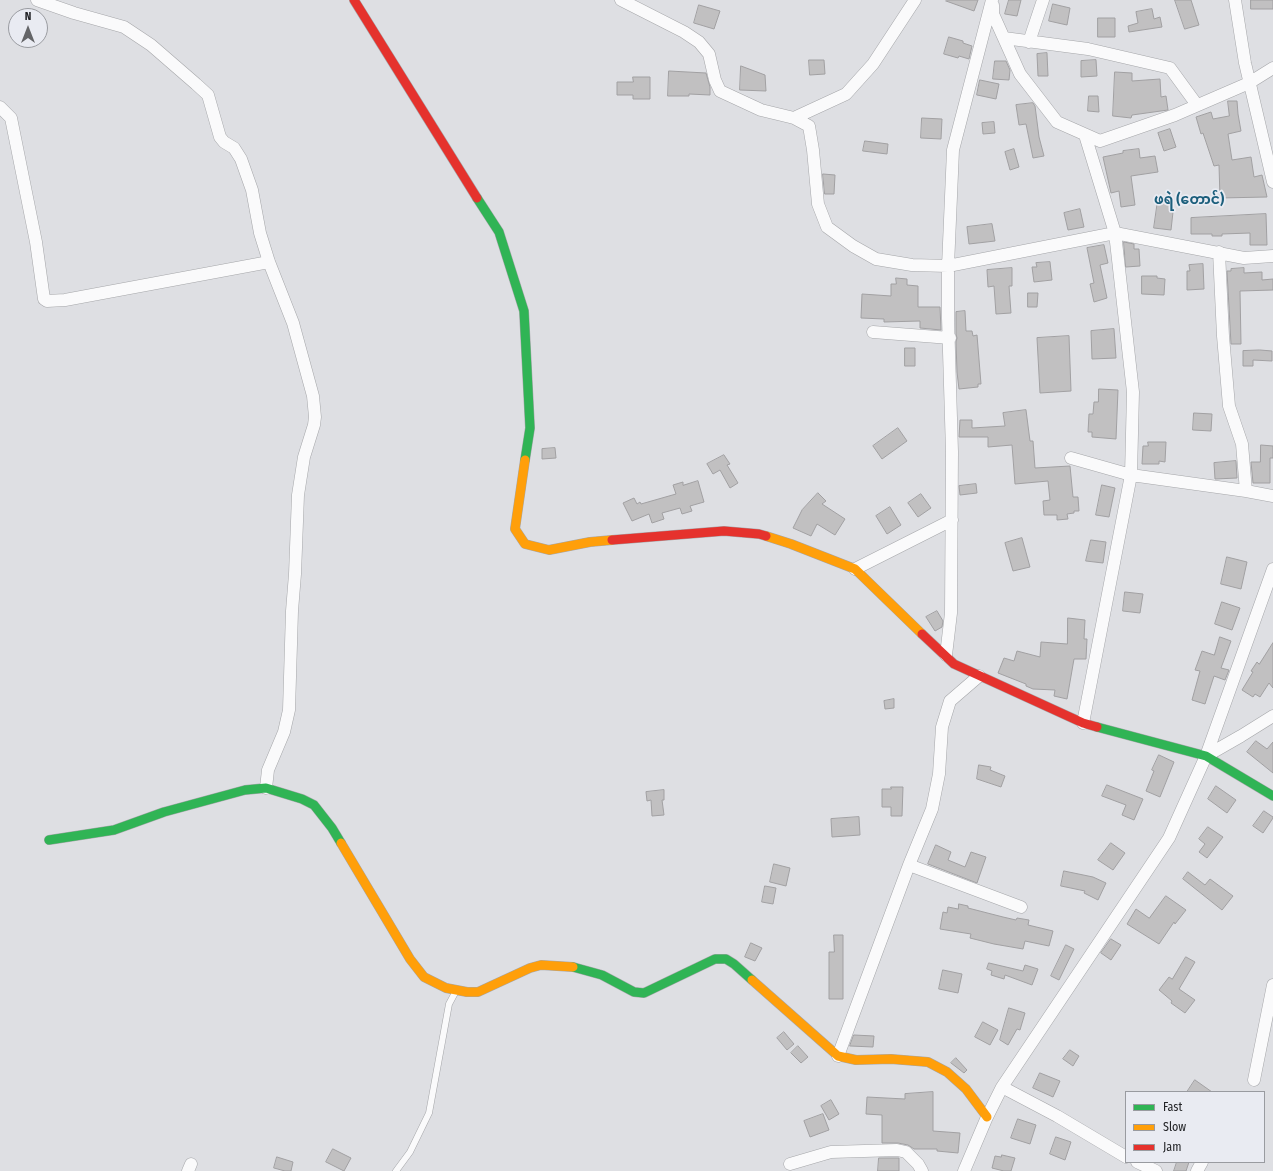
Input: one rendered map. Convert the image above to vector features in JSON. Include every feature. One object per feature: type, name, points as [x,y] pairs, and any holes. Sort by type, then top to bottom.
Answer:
[{"type":"street","points":[[37,0],[74,13],[124,27],[151,45],[208,95],[220,137],[224,142],[234,148],[241,159],[252,190],[260,233],[269,262],[293,323],[313,396],[315,417],[314,426],[304,457],[298,495],[289,710],[284,732],[268,770],[266,788]]},
{"type":"street","points":[[354,0],[460,173],[499,232],[522,304],[524,311],[530,428],[515,529],[525,544],[549,550],[590,542],[724,531],[759,534],[791,544],[855,569],[954,664],[1083,723],[1206,756],[1273,796]]},
{"type":"street","points":[[621,0],[684,32],[699,42],[709,54],[715,80],[720,91],[761,110],[794,118],[809,126],[813,150],[818,204],[827,227],[853,246],[876,258],[912,265],[948,266],[1115,233],[1244,258],[1273,256]]},
{"type":"street","points":[[794,118],[846,94],[873,64],[915,0]]},
{"type":"street","points":[[946,655],[951,613],[952,452],[948,266],[953,150],[993,0]]},
{"type":"street","points":[[993,0],[993,14],[1020,74],[1057,122],[1100,141],[1175,115],[1249,83],[1273,68]]},
{"type":"street","points":[[1029,42],[1043,0]]},
{"type":"street","points":[[1235,0],[1249,83],[1273,182]]},
{"type":"street","points":[[1004,38],[1088,49],[1170,68],[1196,106]]},
{"type":"street","points":[[0,107],[11,118],[36,242],[44,299],[47,301],[65,300],[269,262]]},
{"type":"street","points":[[1083,723],[1131,475],[1133,392],[1115,233],[1085,135]]},
{"type":"street","points":[[1219,252],[1223,336],[1229,406],[1242,444],[1246,491]]},
{"type":"street","points":[[873,332],[950,338]]},
{"type":"street","points":[[1071,458],[1131,475],[1273,496]]},
{"type":"street","points":[[855,569],[952,520]]},
{"type":"street","points":[[964,1171],[987,1117],[1002,1087],[1169,838],[1206,756],[1273,569]]},
{"type":"street","points":[[838,1056],[909,865],[932,809],[939,774],[942,727],[950,701],[979,676]]},
{"type":"street","points":[[1206,756],[1273,716]]},
{"type":"street","points":[[49,840],[114,830],[164,812],[245,790],[266,788],[302,799],[314,805],[332,828],[410,959],[424,977],[446,988],[478,992],[530,968],[541,965],[570,966],[589,971],[602,975],[634,992],[644,993],[715,959],[726,959],[734,964],[838,1056],[856,1060],[891,1059],[928,1062],[946,1072],[966,1089],[987,1117]]},
{"type":"street","points":[[909,865],[1021,908]]},
{"type":"street","points":[[1254,1080],[1273,985]]},
{"type":"street","points":[[1002,1087],[1057,1116],[1125,1156]]},
{"type":"street","points":[[790,1164],[830,1152],[897,1150],[906,1152],[918,1164],[922,1171]]},
{"type":"street","points":[[1139,1163],[1156,1171]]},
{"type":"lane","points":[[396,1171],[410,1152],[429,1113],[449,1004],[457,990]]},
{"type":"building","points":[[978,0],[974,11],[946,1]]},
{"type":"building","points":[[1009,0],[1021,0],[1017,16],[1005,14]]},
{"type":"building","points":[[1175,0],[1191,0],[1199,25],[1185,29]]},
{"type":"building","points":[[1251,0],[1273,0],[1273,9],[1251,9]]},
{"type":"building","points":[[1053,4],[1070,8],[1067,25],[1049,21]]},
{"type":"building","points":[[699,5],[720,11],[714,29],[694,23]]},
{"type":"building","points":[[1152,9],[1154,19],[1160,17],[1162,27],[1129,32],[1128,26],[1138,23],[1136,12]]},
{"type":"building","points":[[1098,18],[1115,18],[1115,37],[1098,37]]},
{"type":"building","points":[[949,37],[963,41],[963,43],[972,46],[969,59],[944,54]]},
{"type":"building","points":[[1047,53],[1048,76],[1038,76],[1037,54]]},
{"type":"building","points":[[809,60],[824,60],[825,74],[810,75]]},
{"type":"building","points":[[1096,60],[1097,76],[1081,77],[1081,61]]},
{"type":"building","points":[[995,61],[1006,61],[1010,70],[1009,80],[993,79]]},
{"type":"building","points":[[741,66],[765,75],[766,91],[740,90]]},
{"type":"building","points":[[669,71],[706,73],[710,87],[710,95],[689,94],[689,96],[668,96]]},
{"type":"building","points":[[1115,72],[1132,73],[1132,81],[1160,79],[1161,97],[1166,96],[1168,110],[1132,115],[1131,118],[1113,116]]},
{"type":"building","points":[[633,77],[650,77],[650,99],[633,99],[633,95],[617,95],[617,82],[633,82]]},
{"type":"building","points":[[980,80],[999,84],[996,99],[977,95]]},
{"type":"building","points":[[1089,96],[1098,96],[1099,112],[1088,111]]},
{"type":"building","points":[[1228,101],[1237,101],[1241,131],[1228,134],[1232,160],[1251,157],[1254,177],[1262,175],[1267,197],[1220,198],[1219,165],[1214,166],[1196,117],[1211,112],[1213,119],[1229,116]]},
{"type":"building","points":[[1033,103],[1035,106],[1039,137],[1044,156],[1033,158],[1026,124],[1019,125],[1016,105]]},
{"type":"building","points":[[922,118],[942,119],[941,139],[921,138]]},
{"type":"building","points":[[994,122],[995,133],[983,134],[982,123]]},
{"type":"building","points":[[1170,129],[1176,147],[1164,151],[1158,133]]},
{"type":"building","points":[[865,141],[888,144],[887,154],[863,151]]},
{"type":"building","points":[[1014,149],[1019,167],[1010,170],[1005,152]]},
{"type":"building","points":[[1139,149],[1140,158],[1155,156],[1158,172],[1131,176],[1135,205],[1121,207],[1119,191],[1111,193],[1103,157],[1123,153],[1123,151]]},
{"type":"building","points":[[823,174],[835,175],[834,194],[825,194]]},
{"type":"building","points":[[1158,200],[1170,203],[1169,212],[1173,212],[1171,230],[1154,228]]},
{"type":"building","points":[[1080,209],[1084,227],[1068,230],[1064,213]]},
{"type":"building","points":[[1266,214],[1267,245],[1250,245],[1250,233],[1222,234],[1222,236],[1212,236],[1212,234],[1191,234],[1191,218]]},
{"type":"building","points":[[992,224],[995,241],[969,244],[967,227]]},
{"type":"building","points":[[1124,242],[1134,244],[1134,249],[1139,249],[1140,266],[1126,267]]},
{"type":"building","points":[[1104,245],[1108,263],[1100,265],[1107,298],[1094,302],[1090,284],[1094,283],[1087,248]]},
{"type":"building","points":[[1050,262],[1052,280],[1034,282],[1032,267],[1037,267],[1036,263]]},
{"type":"building","points":[[1203,264],[1204,289],[1187,290],[1187,271],[1190,271],[1189,265]]},
{"type":"building","points":[[1012,268],[1012,286],[1009,286],[1011,313],[996,314],[994,286],[988,287],[987,270]]},
{"type":"building","points":[[1244,268],[1244,273],[1262,272],[1262,280],[1273,279],[1273,290],[1240,291],[1241,344],[1231,344],[1227,271],[1231,271],[1231,269]]},
{"type":"building","points":[[1142,276],[1157,276],[1157,278],[1165,279],[1164,295],[1142,294]]},
{"type":"building","points":[[896,278],[907,279],[907,285],[918,286],[918,307],[940,307],[941,330],[920,328],[920,321],[884,322],[884,319],[861,318],[862,294],[891,296],[891,284],[896,284]]},
{"type":"building","points":[[1028,293],[1038,293],[1037,307],[1028,307]]},
{"type":"building","points":[[965,311],[966,331],[972,331],[973,336],[977,335],[981,384],[978,384],[978,387],[959,389],[957,372],[956,312]]},
{"type":"building","points":[[1114,329],[1116,358],[1092,359],[1091,331]]},
{"type":"building","points":[[1069,336],[1071,391],[1040,393],[1037,338]]},
{"type":"building","points":[[905,348],[915,348],[915,366],[905,366]]},
{"type":"building","points":[[1243,351],[1272,351],[1272,361],[1253,360],[1253,366],[1243,366]]},
{"type":"building","points":[[1099,389],[1118,390],[1116,439],[1092,437],[1092,432],[1088,432],[1089,414],[1093,414],[1094,402],[1098,402]]},
{"type":"building","points":[[1026,410],[1030,441],[1033,441],[1035,468],[1070,466],[1073,497],[1078,497],[1079,511],[1074,511],[1074,513],[1067,514],[1068,519],[1057,520],[1057,515],[1044,515],[1043,501],[1050,500],[1048,481],[1015,484],[1012,445],[988,447],[988,437],[959,437],[960,420],[972,420],[972,428],[1005,426],[1003,413]]},
{"type":"building","points":[[1194,413],[1212,414],[1211,431],[1193,430]]},
{"type":"building","points":[[898,428],[907,441],[882,459],[873,446]]},
{"type":"building","points":[[1148,442],[1166,442],[1165,462],[1159,461],[1159,464],[1142,464],[1143,446],[1148,446]]},
{"type":"building","points":[[1261,445],[1273,446],[1273,458],[1270,458],[1270,483],[1253,483],[1251,462],[1260,462]]},
{"type":"building","points":[[555,448],[556,458],[542,459],[542,449]]},
{"type":"building","points":[[724,455],[730,464],[727,465],[738,483],[730,488],[720,470],[713,474],[707,464]]},
{"type":"building","points":[[1236,461],[1237,478],[1215,479],[1214,463]]},
{"type":"building","points":[[698,481],[704,502],[690,506],[692,511],[682,514],[680,508],[662,513],[664,519],[652,523],[649,514],[632,521],[623,503],[634,498],[637,504],[640,502],[641,504],[676,494],[673,485],[683,482],[683,485]]},
{"type":"building","points":[[976,484],[977,493],[960,495],[959,486]]},
{"type":"building","points":[[1102,485],[1115,488],[1109,517],[1096,515]]},
{"type":"building","points":[[818,493],[826,501],[822,504],[845,519],[835,535],[817,524],[811,536],[793,528],[802,510]]},
{"type":"building","points":[[921,494],[931,508],[918,517],[908,503]]},
{"type":"building","points":[[890,507],[901,525],[887,534],[876,516]]},
{"type":"building","points":[[1022,538],[1030,567],[1013,571],[1005,543]]},
{"type":"building","points":[[1091,540],[1106,542],[1103,563],[1086,561]]},
{"type":"building","points":[[1227,557],[1247,562],[1241,589],[1221,584]]},
{"type":"building","points":[[1125,592],[1143,594],[1140,613],[1123,611]]},
{"type":"building","points":[[1222,602],[1240,608],[1232,630],[1215,624]]},
{"type":"building","points":[[937,611],[943,621],[942,627],[935,631],[926,617]]},
{"type":"building","points":[[1068,618],[1085,620],[1084,639],[1087,639],[1086,659],[1074,659],[1067,699],[1054,696],[1055,690],[1033,689],[1026,686],[1026,684],[998,673],[1004,658],[1014,661],[1017,651],[1040,657],[1041,642],[1067,644]]},
{"type":"building","points":[[1220,637],[1231,641],[1221,668],[1229,670],[1225,680],[1214,676],[1205,704],[1192,700],[1200,671],[1195,670],[1202,651],[1214,655]]},
{"type":"building","points":[[1273,643],[1273,688],[1269,683],[1260,697],[1255,694],[1253,697],[1242,690],[1253,672],[1251,671],[1257,662],[1259,664]]},
{"type":"building","points":[[894,699],[894,708],[885,709],[884,701]]},
{"type":"building","points":[[1256,741],[1267,749],[1273,742],[1273,773],[1247,752]]},
{"type":"building","points":[[1159,755],[1174,762],[1160,797],[1146,791],[1154,771],[1152,770]]},
{"type":"building","points":[[979,765],[991,767],[990,770],[1005,776],[1001,787],[977,779]]},
{"type":"building","points":[[1107,785],[1143,799],[1134,820],[1122,815],[1126,805],[1102,796]]},
{"type":"building","points":[[1216,786],[1236,800],[1227,813],[1208,799]]},
{"type":"building","points":[[891,787],[903,787],[902,816],[891,816],[891,807],[882,807],[882,789],[891,789]]},
{"type":"building","points":[[664,790],[664,800],[662,800],[664,815],[652,816],[651,800],[647,801],[646,792]]},
{"type":"building","points":[[1264,811],[1273,818],[1263,833],[1253,826]]},
{"type":"building","points":[[859,817],[860,835],[832,837],[831,819]]},
{"type":"building","points":[[1208,827],[1223,837],[1207,858],[1199,852],[1205,844],[1199,839]]},
{"type":"building","points":[[1111,843],[1125,853],[1113,870],[1098,860]]},
{"type":"building","points":[[936,845],[951,852],[948,860],[965,867],[971,852],[986,857],[977,883],[928,864]]},
{"type":"building","points":[[774,864],[790,868],[786,886],[770,882]]},
{"type":"building","points":[[1064,871],[1093,877],[1106,883],[1098,900],[1084,893],[1085,891],[1061,886]]},
{"type":"building","points":[[1188,872],[1205,885],[1210,879],[1233,896],[1222,910],[1183,879]]},
{"type":"building","points":[[765,886],[776,888],[773,904],[762,902]]},
{"type":"building","points":[[1166,896],[1186,910],[1175,924],[1174,922],[1159,944],[1127,924],[1136,909],[1149,918]]},
{"type":"building","points":[[959,904],[968,906],[968,908],[1016,920],[1017,918],[1029,920],[1028,925],[1053,931],[1049,946],[1025,941],[1023,949],[970,938],[971,934],[940,929],[943,912],[947,913],[948,907],[958,909]]},
{"type":"building","points":[[834,935],[843,935],[843,999],[829,999],[829,952],[834,952]]},
{"type":"building","points":[[1111,939],[1121,945],[1111,960],[1101,953]]},
{"type":"building","points":[[751,943],[762,948],[755,961],[745,957]]},
{"type":"building","points":[[1066,945],[1074,949],[1059,980],[1051,976]]},
{"type":"building","points":[[1186,957],[1195,962],[1179,989],[1195,1000],[1185,1013],[1171,1003],[1172,1001],[1159,990],[1169,977],[1172,979]]},
{"type":"building","points":[[989,963],[1023,971],[1025,965],[1038,969],[1032,985],[1005,975],[1004,979],[991,975],[992,971],[987,969]]},
{"type":"building","points":[[943,970],[962,974],[958,993],[939,989]]},
{"type":"building","points":[[1009,1008],[1025,1013],[1020,1030],[1017,1029],[1008,1045],[1000,1040]]},
{"type":"building","points":[[983,1022],[998,1030],[990,1045],[975,1037]]},
{"type":"building","points":[[784,1032],[794,1044],[787,1050],[777,1038]]},
{"type":"building","points":[[854,1035],[874,1036],[873,1047],[850,1046]]},
{"type":"building","points":[[798,1046],[808,1057],[801,1063],[791,1053]]},
{"type":"building","points":[[1070,1050],[1079,1056],[1073,1066],[1063,1059]]},
{"type":"building","points":[[956,1058],[967,1070],[964,1073],[951,1063]]},
{"type":"building","points":[[1040,1073],[1060,1081],[1053,1097],[1033,1088]]},
{"type":"building","points":[[1195,1080],[1211,1091],[1188,1091]]},
{"type":"building","points":[[933,1092],[933,1131],[960,1133],[958,1153],[937,1151],[937,1149],[914,1149],[908,1145],[898,1143],[882,1143],[882,1115],[866,1114],[867,1097],[905,1099],[905,1094]]},
{"type":"building","points":[[831,1100],[839,1114],[829,1120],[821,1106]]},
{"type":"building","points":[[823,1114],[829,1130],[810,1137],[804,1121]]},
{"type":"building","points":[[1018,1119],[1036,1125],[1030,1144],[1011,1138]]},
{"type":"building","points":[[1056,1137],[1071,1142],[1065,1160],[1050,1154]]},
{"type":"building","points":[[333,1149],[351,1158],[344,1171],[326,1162]]},
{"type":"building","points":[[1002,1155],[1015,1158],[1011,1171],[992,1168],[995,1156],[1001,1157]]},
{"type":"building","points":[[277,1157],[293,1162],[291,1171],[274,1168]]},
{"type":"building","points":[[879,1158],[899,1158],[899,1171],[878,1171]]},
{"type":"building","points":[[1177,1163],[1189,1163],[1186,1171],[1174,1171]]},
{"type":"traffic: fast","points":[[477,198],[499,232],[524,311],[530,428],[525,460]]},
{"type":"traffic: fast","points":[[1097,727],[1206,756],[1273,796]]},
{"type":"traffic: fast","points":[[49,840],[114,830],[164,812],[245,790],[266,788],[302,799],[314,805],[332,828],[341,843]]},
{"type":"traffic: fast","points":[[573,967],[602,975],[634,992],[644,993],[715,959],[726,959],[752,980]]},
{"type":"traffic: slow","points":[[525,460],[515,529],[525,544],[549,550],[590,542],[612,540]]},
{"type":"traffic: slow","points":[[766,536],[855,569],[922,634]]},
{"type":"traffic: slow","points":[[341,843],[410,959],[424,977],[446,988],[467,992],[478,992],[530,968],[541,965],[573,967]]},
{"type":"traffic: slow","points":[[752,980],[838,1056],[856,1060],[891,1059],[928,1062],[947,1072],[966,1089],[987,1117]]},
{"type":"traffic: jam","points":[[354,0],[477,198]]},
{"type":"traffic: jam","points":[[612,540],[724,531],[766,536]]},
{"type":"traffic: jam","points":[[922,634],[954,664],[1083,723],[1097,727]]},
{"type":"district","name":"ဖရဲ (တောင်)","points":[[1189,200]]}]
